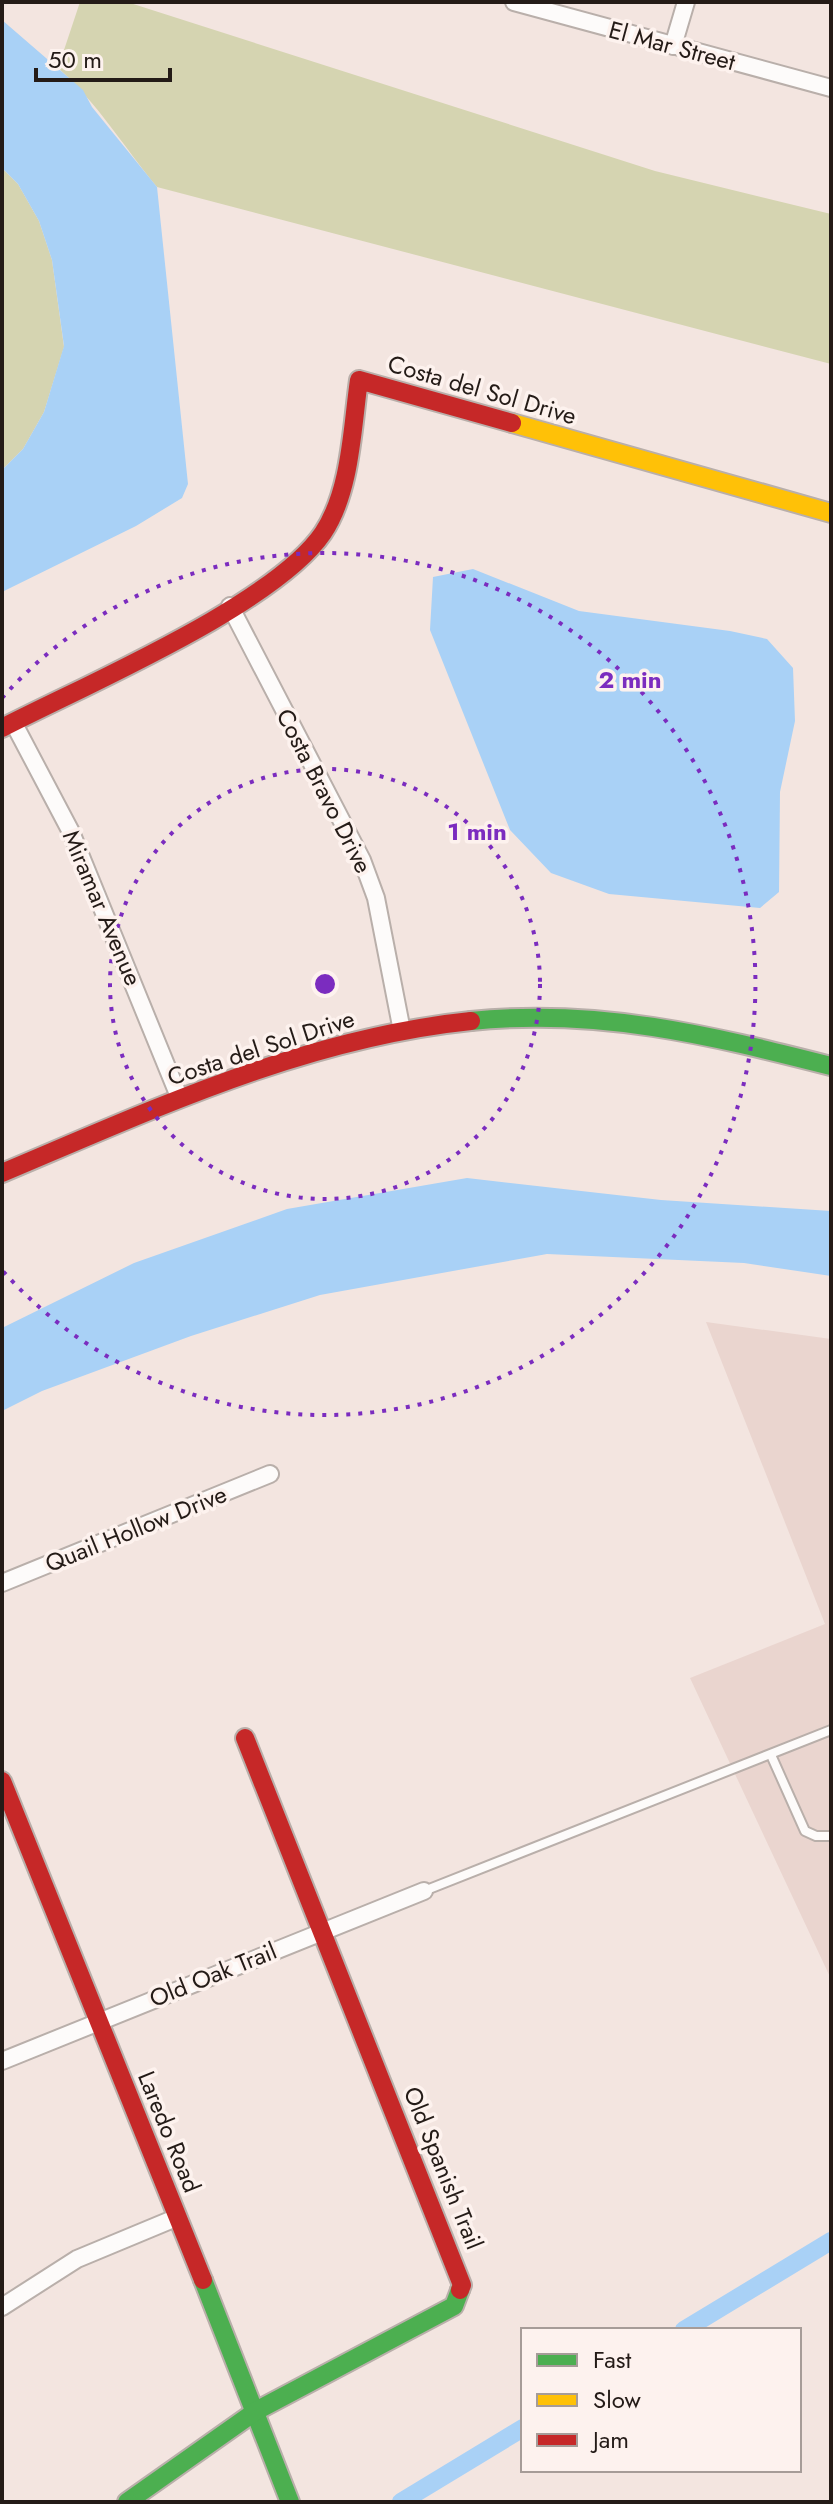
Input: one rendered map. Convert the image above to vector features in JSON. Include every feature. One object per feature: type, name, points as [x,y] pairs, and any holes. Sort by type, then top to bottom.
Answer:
[{"type":"street","name":"El Mar Street","points":[[514,2],[831,88]]},
{"type":"street","points":[[673,46],[686,2]]},
{"type":"street","name":"Costa del Sol Drive","points":[[8,725],[282,575],[323,534],[344,474],[359,380],[831,513]]},
{"type":"street","name":"Costa Bravo Drive","points":[[230,606],[362,860],[376,898],[402,1031]]},
{"type":"street","name":"Miramar Avenue","points":[[8,725],[71,832],[180,1099]]},
{"type":"street","name":"Costa del Sol Drive","points":[[2,1173],[180,1099],[325,1048],[402,1031],[526,1018],[637,1022],[831,1066]]},
{"type":"street","name":"Quail Hollow Drive","points":[[2,1583],[270,1474]]},
{"type":"street","name":"Old Spanish Trail","points":[[127,2502],[256,2411],[454,2306],[462,2285],[324,1930],[245,1738]]},
{"type":"street","name":"Laredo Road","points":[[2,1781],[290,2502]]},
{"type":"street","name":"Old Oak Trail","points":[[2,2061],[424,1891]]},
{"type":"street","points":[[2,2307],[77,2259],[178,2217]]},
{"type":"lane","points":[[424,1891],[831,1730]]},
{"type":"lane","points":[[771,1755],[805,1831],[816,1836],[831,1836]]},
{"type":"shaded area","points":[[706,1322],[831,1339],[831,1979],[690,1678],[825,1624]]},
{"type":"green space","points":[[80,2],[127,2],[655,171],[831,214],[831,364],[157,187],[97,110],[58,68]]},
{"type":"green space","points":[[2,168],[18,184],[39,221],[52,260],[64,347],[44,412],[23,449],[2,470]]},
{"type":"water","points":[[2,20],[83,90],[92,107],[157,187],[188,484],[182,498],[136,526],[2,592],[2,470],[23,449],[44,412],[64,346],[52,260],[39,221],[18,184],[2,168]]},
{"type":"water","points":[[473,569],[579,611],[730,631],[767,639],[793,668],[795,721],[780,792],[779,892],[760,908],[609,894],[551,873],[510,830],[430,630],[433,577]]},
{"type":"water","points":[[467,1178],[661,1200],[831,1211],[831,1276],[744,1263],[547,1254],[320,1295],[191,1336],[42,1391],[2,1411],[2,1328],[134,1263],[287,1209]]},
{"type":"waterway","points":[[687,2328],[831,2241]]},
{"type":"waterway","points":[[401,2502],[521,2429]]},
{"type":"traffic: fast","points":[[471,1021],[518,1018],[609,1021],[697,1035],[831,1066]]},
{"type":"traffic: fast","points":[[203,2280],[290,2502]]},
{"type":"traffic: fast","points":[[127,2502],[256,2411],[454,2306],[460,2290]]},
{"type":"traffic: slow","points":[[512,423],[831,513]]},
{"type":"traffic: jam","points":[[2,728],[174,642],[264,588],[298,560],[323,533],[339,498],[349,459],[359,380],[512,423]]},
{"type":"traffic: jam","points":[[2,1173],[231,1079],[349,1043],[471,1021]]},
{"type":"traffic: jam","points":[[245,1738],[462,2285],[460,2290]]},
{"type":"traffic: jam","points":[[2,1781],[203,2280]]}]
